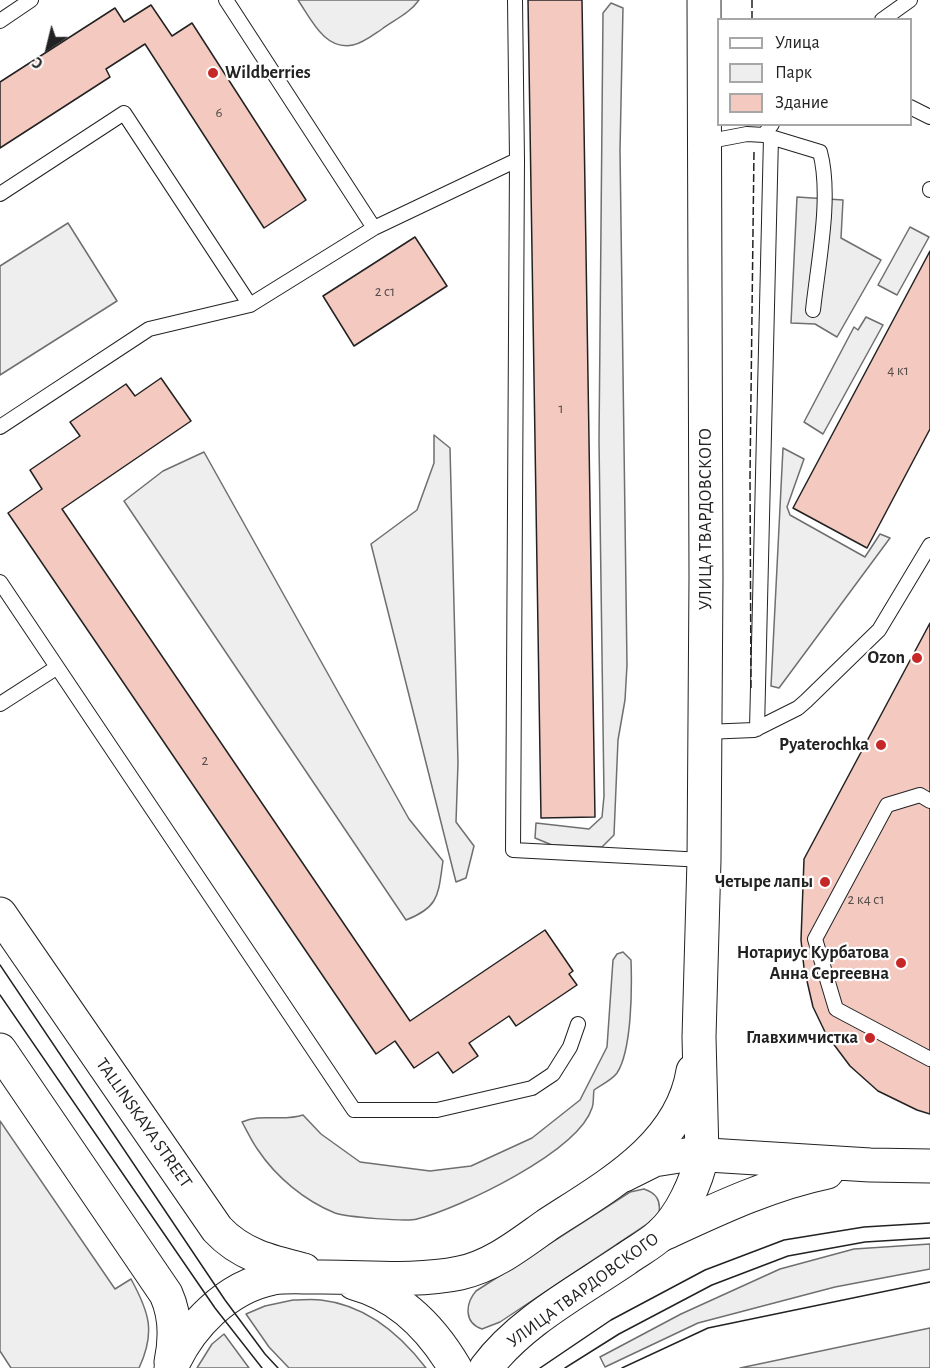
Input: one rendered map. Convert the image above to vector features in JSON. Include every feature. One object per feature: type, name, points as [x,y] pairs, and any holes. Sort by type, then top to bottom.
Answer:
[{"type":"main road","name":"УЛИЦА ТВАРДОВСКОГО","points":[[486,1368],[501,1350],[525,1328],[661,1235],[689,1194],[699,1170],[702,1155],[699,1037],[704,860],[706,577],[704,0]]},
{"type":"main road","name":"TALLINSKAYA STREET","points":[[0,914],[225,1237],[254,1256],[370,1287],[399,1304],[424,1325],[445,1351],[455,1368]]},
{"type":"main road","name":"УЛИЦА ТВАРДОВСКОГО","points":[[330,1276],[371,1278],[447,1275],[472,1270],[500,1256],[620,1177],[642,1159],[664,1136],[684,1102],[692,1079],[699,1037]]},
{"type":"main road","name":"TALLINSKAYA STREET","points":[[0,1050],[166,1294],[174,1322],[170,1368]]},
{"type":"main road","points":[[620,1177],[663,1158],[702,1155],[870,1165],[930,1166]]},
{"type":"main road","points":[[661,1235],[725,1205],[785,1182],[870,1165]]},
{"type":"main road","name":"TALLINSKAYA STREET","points":[[170,1368],[178,1351],[203,1319],[239,1290],[274,1278],[330,1276]]},
{"type":"lane","points":[[0,21],[31,0]]},
{"type":"lane","points":[[226,0],[374,228]]},
{"type":"lane","points":[[515,0],[517,160],[513,850],[704,860]]},
{"type":"lane","points":[[885,18],[910,0]]},
{"type":"lane","points":[[912,108],[930,117]]},
{"type":"lane","points":[[0,194],[124,113],[250,305]]},
{"type":"lane","points":[[758,729],[769,132]]},
{"type":"lane","points":[[705,142],[769,132],[820,152],[824,168],[824,198],[813,310]]},
{"type":"lane","points":[[0,427],[149,329],[250,305],[374,228],[517,160]]},
{"type":"lane","points":[[705,732],[758,729],[798,708],[879,630],[930,546]]},
{"type":"lane","points":[[0,582],[354,1110],[437,1110],[532,1088],[553,1074],[570,1047],[578,1024]]},
{"type":"lane","points":[[0,704],[56,668]]},
{"type":"lane","points":[[930,801],[920,795],[886,805],[815,939],[836,1009],[930,1059]]},
{"type":"green space","points":[[298,0],[419,0],[407,13],[368,38],[357,44],[343,46],[334,43],[320,32]]},
{"type":"green space","points":[[611,3],[623,8],[620,150],[627,665],[625,700],[618,740],[614,835],[602,847],[552,845],[535,838],[536,823],[589,829],[602,817],[604,796],[599,441],[603,13]]},
{"type":"green space","points":[[68,223],[117,301],[0,375],[0,266]]},
{"type":"green space","points":[[910,227],[929,237],[897,295],[878,285]]},
{"type":"green space","points":[[866,317],[883,325],[823,434],[804,422],[854,327],[858,330]]},
{"type":"green space","points":[[434,435],[450,448],[458,763],[456,822],[474,846],[466,878],[456,882],[371,544],[417,510],[434,463]]},
{"type":"green space","points":[[783,448],[804,459],[787,507],[790,515],[865,557],[880,534],[890,538],[779,688],[771,686]]},
{"type":"green space","points":[[204,452],[409,819],[443,861],[435,898],[425,910],[406,920],[124,501],[163,471]]},
{"type":"green space","points":[[623,952],[631,960],[631,1002],[626,1050],[617,1073],[594,1090],[592,1108],[582,1125],[565,1142],[542,1160],[488,1191],[436,1213],[411,1220],[376,1219],[335,1213],[302,1195],[282,1179],[265,1160],[242,1122],[257,1118],[288,1118],[303,1115],[321,1134],[360,1162],[430,1171],[471,1166],[532,1138],[580,1100],[607,1047],[613,960],[617,954]]},
{"type":"green space","points":[[0,1121],[115,1289],[131,1279],[146,1312],[149,1333],[139,1368],[11,1368],[0,1351]]},
{"type":"green space","points":[[644,1189],[655,1195],[659,1204],[659,1213],[650,1222],[500,1322],[482,1329],[472,1322],[469,1318],[468,1307],[476,1291],[630,1192]]},
{"type":"green space","points":[[930,1244],[930,1269],[835,1287],[698,1323],[605,1367],[600,1357],[681,1314],[780,1269],[854,1249]]},
{"type":"green space","points":[[293,1300],[337,1303],[367,1315],[393,1333],[426,1368],[289,1368],[269,1347],[246,1314],[265,1306]]},
{"type":"green space","points":[[930,1328],[930,1368],[740,1368]]},
{"type":"green space","points":[[224,1334],[249,1368],[197,1368],[212,1344]]},
{"type":"shaded area","points":[[797,197],[843,200],[841,238],[881,260],[837,337],[815,324],[791,323]]},
{"type":"building","points":[[528,0],[582,0],[595,817],[541,818]]},
{"type":"building","points":[[151,5],[172,36],[192,23],[306,200],[264,228],[145,44],[106,69],[110,77],[0,148],[0,82],[115,8],[124,22]]},
{"type":"building","points":[[415,237],[447,286],[354,346],[323,296]]},
{"type":"building","points":[[930,251],[930,429],[867,548],[793,508]]},
{"type":"building","points":[[161,378],[191,421],[62,509],[410,1021],[545,930],[573,971],[569,974],[577,985],[516,1026],[509,1016],[469,1043],[478,1056],[453,1073],[438,1052],[414,1068],[395,1041],[376,1054],[8,513],[42,489],[30,470],[80,436],[70,422],[126,384],[135,396]]},
{"type":"building","points":[[930,623],[930,1114],[878,1091],[850,1066],[826,1034],[813,1007],[804,968],[801,940],[804,859]]},
{"type":"tram line","points":[[0,965],[225,1300],[278,1368]]},
{"type":"tram line","points":[[0,995],[215,1308],[262,1368]]},
{"type":"tram line","points":[[540,1368],[611,1320],[705,1270],[784,1240],[864,1227],[930,1223]]},
{"type":"tram line","points":[[565,1368],[619,1334],[712,1285],[788,1256],[865,1242],[930,1238]]},
{"type":"tram line","points":[[622,1368],[708,1328],[930,1282]]},
{"type":"fence","points":[[752,0],[752,18]]},
{"type":"fence","points":[[751,688],[750,477],[754,150]]},
{"type":"place","name":"Wildberries","points":[[213,73]]},
{"type":"place","name":"Ozon","points":[[917,658]]},
{"type":"place","name":"Pyaterochka","points":[[881,745]]},
{"type":"place","name":"Четыре лапы","points":[[825,882]]},
{"type":"place","name":"Нотариус Курбатова Анна Сергеевна","points":[[901,963]]},
{"type":"place","name":"Главхимчистка","points":[[870,1038]]}]
